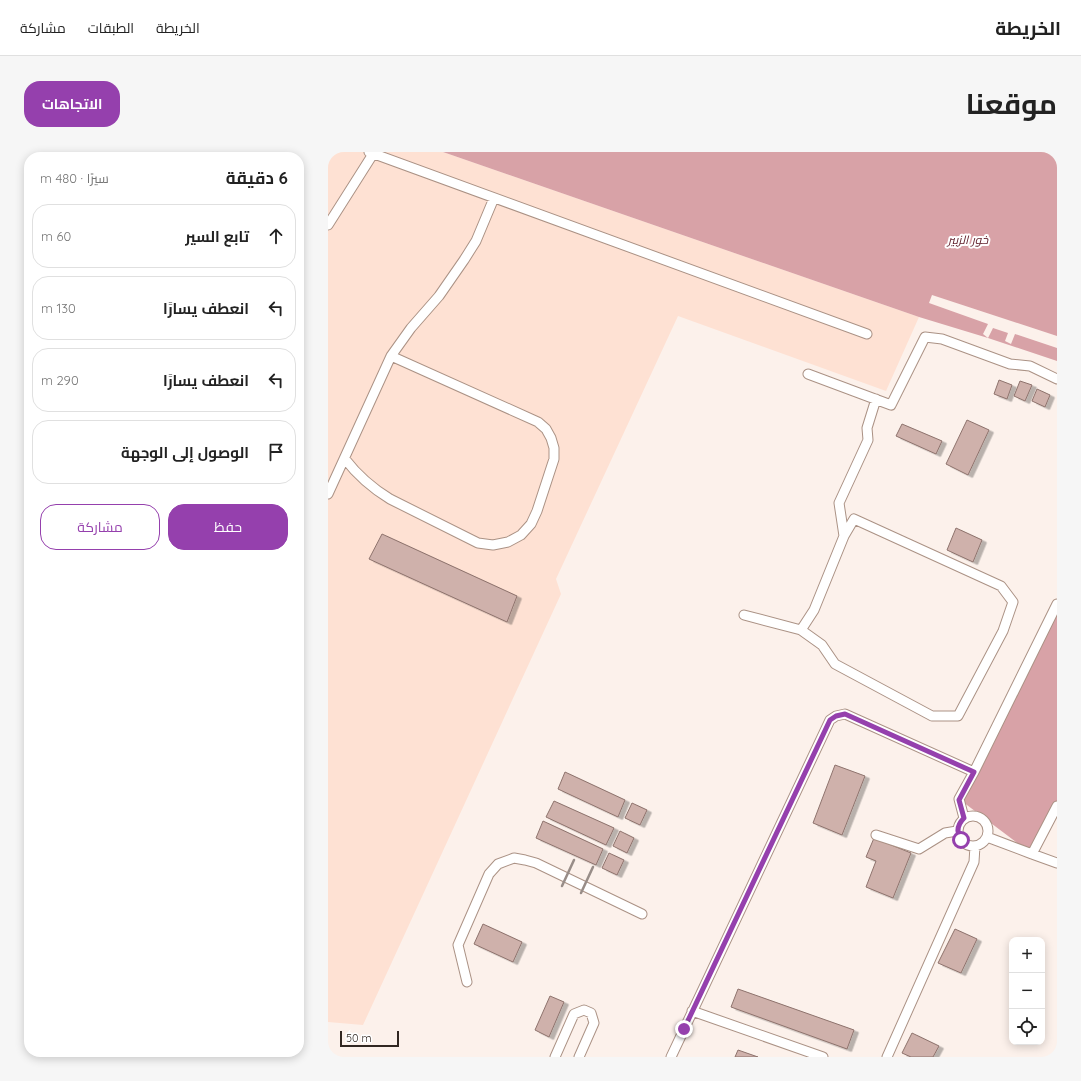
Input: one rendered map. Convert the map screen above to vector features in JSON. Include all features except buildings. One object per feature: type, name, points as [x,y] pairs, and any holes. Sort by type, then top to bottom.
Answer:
[{"type":"lane","points":[[328,224],[371,153],[867,334]]},
{"type":"lane","points":[[328,494],[391,356],[411,328],[439,296],[464,260],[476,241],[494,198]]},
{"type":"lane","points":[[808,374],[891,405],[924,337],[942,339],[1010,364],[1030,366],[1057,379]]},
{"type":"lane","points":[[345,459],[365,482],[377,491],[478,543],[493,545],[508,542],[520,535],[531,524],[537,511],[554,459],[554,448],[546,429],[538,422],[391,356]]},
{"type":"lane","points":[[844,536],[838,503],[868,440],[867,428],[876,399]]},
{"type":"lane","points":[[744,615],[801,630],[822,645],[835,664],[932,716],[958,716],[1003,631],[1013,602],[1001,586],[854,519],[844,536],[814,610],[801,630]]},
{"type":"lane","points":[[964,818],[959,800],[1057,604]]},
{"type":"lane","points":[[671,1057],[830,720],[836,716],[845,714],[974,772]]},
{"type":"lane","points":[[1032,854],[1057,806]]},
{"type":"lane","points":[[974,815],[979,816],[986,823],[988,827],[987,837],[980,844],[970,846],[965,844],[958,836],[958,826],[960,821],[964,818],[974,815]]},
{"type":"lane","points":[[876,835],[919,849],[945,833],[957,831]]},
{"type":"lane","points":[[987,837],[1057,863]]},
{"type":"lane","points":[[886,1057],[974,862],[975,846]]},
{"type":"lane","points":[[467,982],[458,945],[489,874],[498,864],[506,860],[514,858],[536,863],[642,914]]},
{"type":"lane","points":[[555,1057],[574,1014],[584,1010],[591,1013],[594,1023],[579,1057]]},
{"type":"lane","points":[[692,1011],[823,1057]]},
{"type":"shaded area","points":[[328,152],[443,152],[919,317],[886,391],[678,316],[556,579],[561,594],[363,1025],[328,1022]]},
{"type":"water","name":"خور الزبير","points":[[443,152],[1057,152],[1057,361],[919,317]]},
{"type":"water","points":[[1057,604],[1057,807],[1032,854],[959,799]]},
{"type":"pier","points":[[932,295],[1057,336],[1057,348],[1015,334],[1011,344],[1005,341],[1008,333],[993,328],[988,338],[983,334],[988,324],[929,303]]},
{"type":"railway","points":[[562,886],[574,860]]},
{"type":"railway","points":[[581,893],[593,867]]},
{"type":"route","points":[[684,1029],[830,720],[836,716],[845,714],[974,772],[959,800],[964,818],[960,821],[957,831],[961,840]]}]
